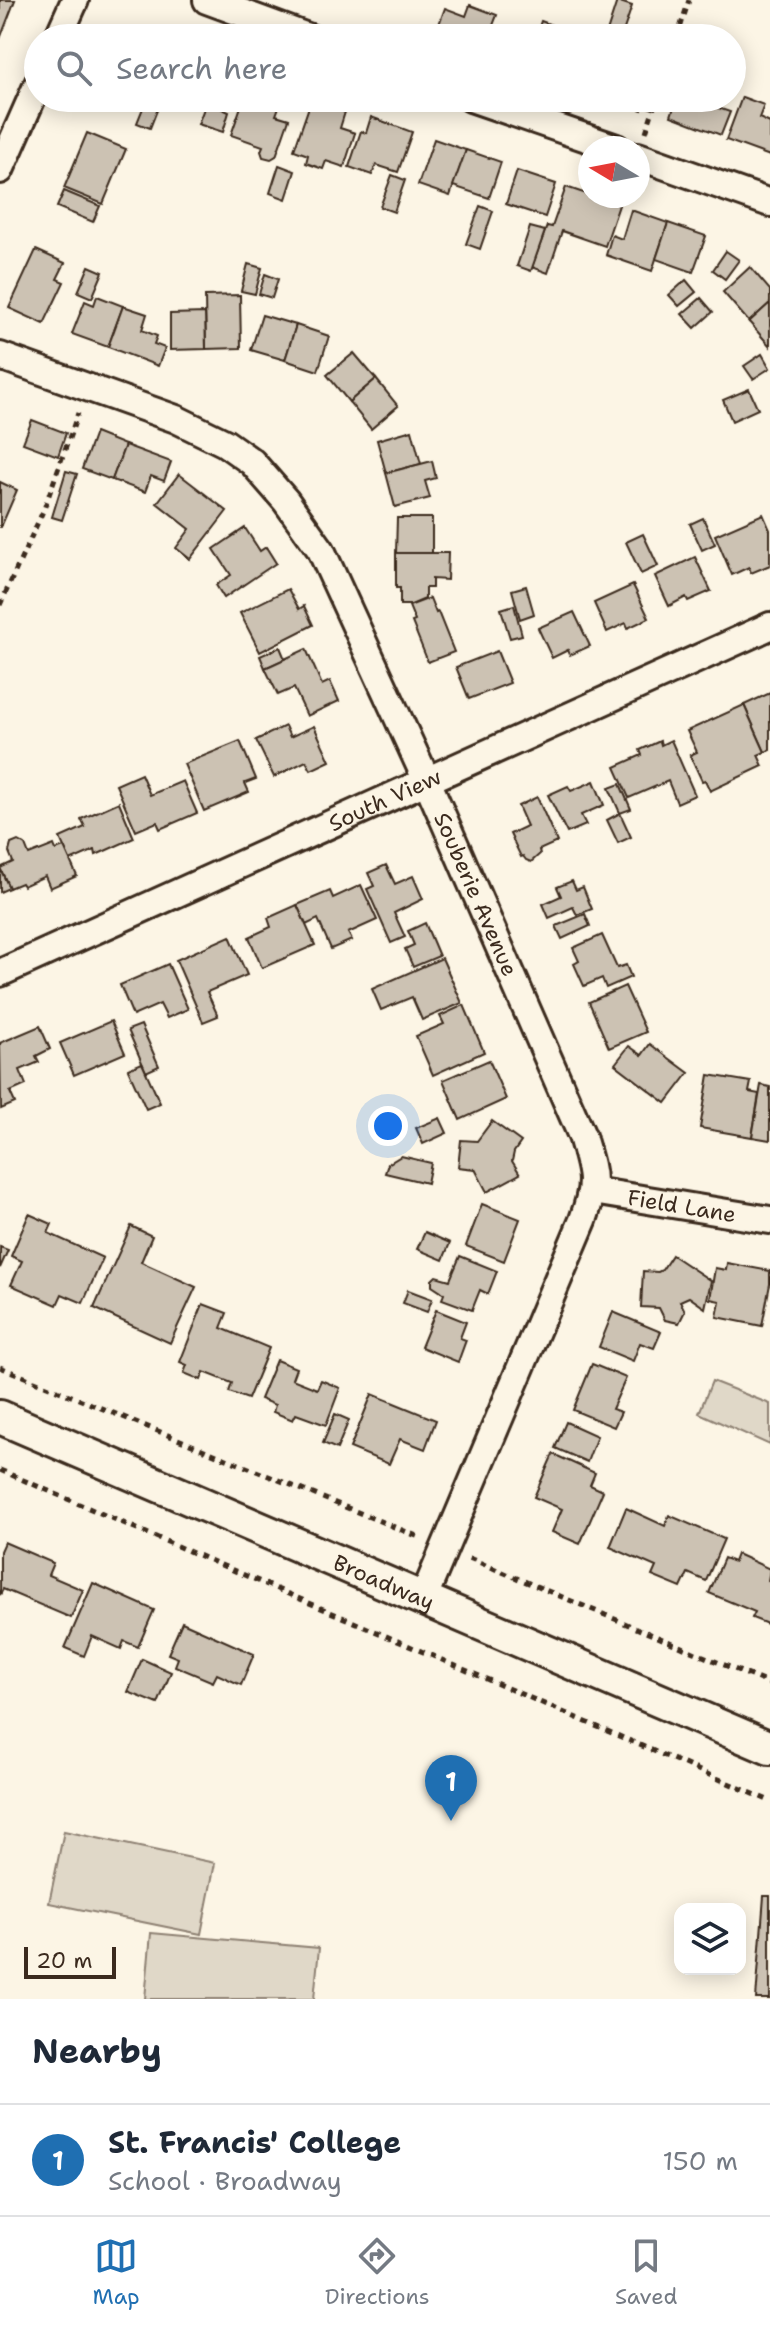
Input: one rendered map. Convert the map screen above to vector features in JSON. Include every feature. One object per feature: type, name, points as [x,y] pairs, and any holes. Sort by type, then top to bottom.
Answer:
[{"type":"street","points":[[64,24],[75,0]]},
{"type":"street","points":[[207,0],[272,24]]},
{"type":"street","points":[[0,170],[26,112]]},
{"type":"street","points":[[512,112],[581,136]]},
{"type":"street","points":[[650,160],[770,203]]},
{"type":"street","name":"Souberie Avenue","points":[[0,356],[176,419],[225,443],[252,462],[278,491],[321,550],[427,781],[582,1136],[592,1169],[593,1191]]},
{"type":"street","name":"South View","points":[[0,973],[770,626]]},
{"type":"street","points":[[423,1599],[593,1191]]},
{"type":"street","name":"Field Lane","points":[[593,1191],[770,1220]]},
{"type":"street","name":"Broadway","points":[[0,1417],[770,1748]]},
{"type":"path","points":[[681,24],[689,0]]},
{"type":"path","points":[[0,605],[44,509],[87,387]]},
{"type":"path","points":[[0,1367],[446,1548],[770,1684]]},
{"type":"path","points":[[0,1470],[770,1801]]},
{"type":"shaded area","points":[[712,1381],[770,1404],[770,1445],[699,1413]]},
{"type":"shaded area","points":[[64,1831],[215,1863],[201,1934],[49,1903]]},
{"type":"shaded area","points":[[151,1933],[319,1948],[314,1999],[145,1999]]},
{"type":"building","points":[[0,0],[15,0],[0,39]]},
{"type":"building","points":[[617,1],[632,6],[626,24],[610,24]]},
{"type":"building","points":[[470,5],[497,15],[493,24],[439,24],[445,8],[466,16]]},
{"type":"building","points":[[746,98],[764,105],[759,118],[770,123],[770,156],[726,140],[736,112],[746,112]]},
{"type":"building","points":[[141,112],[156,112],[150,128],[137,123]]},
{"type":"building","points":[[203,112],[229,112],[223,132],[198,124]]},
{"type":"building","points":[[239,112],[277,112],[276,115],[289,119],[276,156],[271,159],[263,157],[263,146],[231,135]]},
{"type":"building","points":[[307,112],[345,112],[340,128],[355,133],[344,167],[326,161],[323,169],[306,163],[308,155],[294,150]]},
{"type":"building","points":[[672,112],[730,112],[721,135],[671,116]]},
{"type":"building","points":[[371,117],[412,132],[398,172],[376,165],[372,175],[349,167],[361,131],[366,133]]},
{"type":"building","points":[[87,133],[126,149],[103,204],[64,188]]},
{"type":"building","points":[[434,139],[466,150],[450,196],[418,185]]},
{"type":"building","points":[[466,150],[501,162],[489,198],[453,186]]},
{"type":"building","points":[[279,165],[295,171],[286,199],[270,193]]},
{"type":"building","points":[[517,171],[556,184],[545,217],[506,204]]},
{"type":"building","points":[[392,175],[405,180],[394,212],[380,207]]},
{"type":"building","points":[[566,187],[578,191],[578,208],[618,208],[605,246],[562,231],[548,273],[532,267],[547,226],[552,227]]},
{"type":"building","points":[[64,191],[100,206],[93,222],[57,207]]},
{"type":"building","points":[[480,206],[493,211],[480,249],[466,244]]},
{"type":"building","points":[[631,210],[668,223],[652,271],[606,255],[612,235],[622,239]]},
{"type":"building","points":[[668,223],[706,236],[693,272],[656,259]]},
{"type":"building","points":[[530,227],[545,231],[531,271],[517,266]]},
{"type":"building","points":[[36,250],[65,263],[57,279],[64,282],[44,324],[9,308]]},
{"type":"building","points":[[726,251],[739,260],[725,279],[713,270]]},
{"type":"building","points":[[248,264],[262,268],[255,294],[241,291]]},
{"type":"building","points":[[89,266],[103,272],[92,298],[78,292]]},
{"type":"building","points":[[750,267],[770,290],[770,303],[749,322],[723,292]]},
{"type":"building","points":[[265,274],[278,279],[272,298],[259,294]]},
{"type":"building","points":[[686,280],[696,292],[679,306],[669,295]]},
{"type":"building","points":[[240,295],[241,348],[206,349],[205,296]]},
{"type":"building","points":[[97,296],[123,306],[108,347],[72,334],[85,301],[94,305]]},
{"type":"building","points":[[701,298],[713,312],[695,328],[682,314]]},
{"type":"building","points":[[770,303],[770,346],[749,322]]},
{"type":"building","points":[[123,306],[147,314],[142,330],[157,336],[154,344],[165,348],[158,366],[108,347]]},
{"type":"building","points":[[205,313],[206,349],[170,350],[170,314]]},
{"type":"building","points":[[262,315],[296,325],[285,360],[251,350]]},
{"type":"building","points":[[296,325],[329,336],[318,371],[285,360]]},
{"type":"building","points":[[354,353],[376,379],[349,402],[327,375]]},
{"type":"building","points":[[762,354],[770,368],[753,379],[744,366]]},
{"type":"building","points":[[376,379],[398,406],[371,429],[349,402]]},
{"type":"building","points":[[749,389],[758,409],[732,421],[723,400]]},
{"type":"building","points":[[32,420],[66,433],[58,456],[23,443]]},
{"type":"building","points":[[412,430],[421,464],[386,473],[377,440]]},
{"type":"building","points":[[95,433],[125,445],[112,480],[82,469]]},
{"type":"building","points":[[125,445],[171,462],[164,481],[151,476],[145,492],[112,480]]},
{"type":"building","points":[[432,461],[436,478],[425,481],[430,498],[395,507],[386,473]]},
{"type":"building","points":[[66,471],[77,474],[62,520],[52,517]]},
{"type":"building","points":[[179,474],[227,511],[190,559],[176,548],[190,529],[157,503]]},
{"type":"building","points":[[0,482],[17,490],[1,527],[0,527]]},
{"type":"building","points":[[763,514],[770,530],[770,565],[751,573],[749,567],[732,575],[715,535]]},
{"type":"building","points":[[397,518],[432,518],[432,553],[396,553]]},
{"type":"building","points":[[703,518],[715,544],[702,550],[690,524]]},
{"type":"building","points":[[245,528],[260,551],[266,547],[276,563],[224,598],[216,585],[231,575],[214,549]]},
{"type":"building","points":[[643,534],[658,566],[641,574],[626,542]]},
{"type":"building","points":[[396,553],[448,553],[447,580],[432,579],[432,588],[425,588],[425,599],[411,605],[400,605],[400,588],[396,588]]},
{"type":"building","points":[[695,557],[711,591],[688,601],[686,597],[669,606],[655,576]]},
{"type":"building","points":[[633,585],[649,618],[628,628],[626,623],[607,632],[594,603]]},
{"type":"building","points":[[526,586],[534,614],[520,619],[512,590]]},
{"type":"building","points":[[288,589],[299,609],[304,606],[313,625],[260,652],[240,613]]},
{"type":"building","points":[[430,598],[454,652],[428,662],[409,606]]},
{"type":"building","points":[[514,605],[522,635],[510,638],[501,609]]},
{"type":"building","points":[[574,612],[590,646],[570,655],[568,650],[552,658],[538,628]]},
{"type":"building","points":[[280,647],[285,659],[265,668],[260,656]]},
{"type":"building","points":[[306,649],[322,685],[330,681],[339,701],[307,716],[294,688],[278,695],[265,668]]},
{"type":"building","points":[[497,651],[510,683],[469,699],[456,667]]},
{"type":"building","points":[[770,693],[770,750],[765,752],[744,705]]},
{"type":"building","points":[[744,705],[765,752],[758,755],[763,766],[710,791],[690,755],[697,752],[687,731]]},
{"type":"building","points":[[285,726],[290,737],[314,726],[330,761],[311,770],[306,761],[274,777],[256,740]]},
{"type":"building","points":[[671,740],[695,795],[677,803],[668,781],[629,798],[615,767],[642,755],[640,750],[660,741],[661,745]]},
{"type":"building","points":[[240,741],[256,779],[245,783],[249,792],[204,811],[184,764]]},
{"type":"building","points":[[141,774],[150,795],[183,781],[197,813],[160,829],[157,822],[136,831],[116,785]]},
{"type":"building","points":[[594,781],[604,805],[581,815],[586,825],[567,833],[548,795],[568,786],[571,791]]},
{"type":"building","points":[[620,784],[631,809],[620,813],[609,788]]},
{"type":"building","points":[[537,797],[557,842],[539,850],[540,854],[531,862],[521,857],[510,834],[527,826],[518,806]]},
{"type":"building","points":[[119,802],[134,838],[96,855],[95,850],[70,861],[60,838],[85,827],[81,819]]},
{"type":"building","points":[[620,813],[631,837],[618,843],[607,820]]},
{"type":"building","points":[[18,841],[25,845],[29,855],[54,845],[56,850],[64,847],[77,876],[50,888],[45,876],[23,886],[21,883],[9,888],[0,868],[13,862],[9,852],[11,844]]},
{"type":"building","points":[[386,865],[395,884],[413,876],[423,899],[394,913],[405,937],[391,943],[367,889],[374,886],[368,873]]},
{"type":"building","points":[[0,868],[9,888],[0,892]]},
{"type":"building","points":[[572,881],[576,890],[583,887],[592,909],[577,915],[573,907],[549,918],[543,904],[561,896],[557,887]]},
{"type":"building","points":[[361,885],[377,920],[348,933],[352,940],[331,949],[318,919],[306,925],[297,905],[330,891],[333,898]]},
{"type":"building","points":[[297,905],[315,945],[262,968],[249,937],[271,927],[268,918]]},
{"type":"building","points":[[585,914],[590,926],[562,939],[556,926]]},
{"type":"building","points":[[425,923],[439,956],[413,967],[405,949],[414,945],[408,931]]},
{"type":"building","points":[[602,935],[617,968],[626,965],[631,977],[606,988],[602,978],[584,986],[574,964],[579,961],[573,948]]},
{"type":"building","points":[[230,936],[247,975],[207,992],[218,1016],[203,1022],[176,960]]},
{"type":"building","points":[[442,958],[462,1003],[422,1020],[412,997],[381,1010],[372,989]]},
{"type":"building","points":[[168,964],[188,1009],[167,1018],[160,1004],[133,1016],[120,985]]},
{"type":"building","points":[[625,986],[646,1032],[609,1048],[589,1002]]},
{"type":"building","points":[[464,1005],[484,1052],[433,1075],[416,1036],[444,1024],[440,1016]]},
{"type":"building","points":[[111,1021],[125,1053],[74,1075],[60,1043]]},
{"type":"building","points":[[141,1025],[159,1066],[146,1072],[128,1030]]},
{"type":"building","points":[[40,1026],[50,1049],[36,1056],[39,1062],[20,1070],[26,1085],[10,1092],[15,1103],[1,1109],[0,1043]]},
{"type":"building","points":[[650,1044],[689,1073],[666,1103],[615,1064],[629,1046],[642,1055]]},
{"type":"building","points":[[489,1060],[506,1099],[460,1120],[443,1080]]},
{"type":"building","points":[[142,1063],[160,1103],[146,1109],[128,1069]]},
{"type":"building","points":[[709,1075],[751,1082],[749,1092],[759,1094],[752,1137],[700,1128]]},
{"type":"building","points":[[761,1085],[770,1087],[770,1140],[752,1137]]},
{"type":"building","points":[[440,1118],[447,1133],[423,1144],[416,1128]]},
{"type":"building","points":[[492,1121],[521,1142],[512,1161],[520,1174],[487,1192],[475,1169],[458,1167],[461,1140],[477,1141]]},
{"type":"building","points":[[401,1156],[431,1163],[427,1183],[385,1173],[388,1164]]},
{"type":"building","points":[[482,1204],[520,1219],[504,1261],[466,1246]]},
{"type":"building","points":[[29,1214],[52,1224],[48,1233],[103,1258],[83,1303],[62,1294],[57,1305],[11,1285],[22,1261],[11,1256]]},
{"type":"building","points":[[131,1226],[152,1236],[141,1262],[196,1287],[170,1343],[94,1308]]},
{"type":"building","points":[[425,1232],[450,1243],[443,1260],[417,1249]]},
{"type":"building","points":[[0,1247],[8,1250],[0,1268]]},
{"type":"building","points":[[672,1255],[711,1281],[705,1308],[689,1297],[680,1301],[685,1311],[679,1323],[665,1320],[659,1308],[641,1307],[643,1271],[662,1270]]},
{"type":"building","points":[[460,1256],[497,1271],[488,1294],[480,1290],[472,1310],[442,1299],[444,1294],[432,1286],[436,1276],[450,1280]]},
{"type":"building","points":[[727,1263],[770,1271],[762,1326],[717,1317],[720,1301],[710,1299],[715,1268],[726,1270]]},
{"type":"building","points":[[408,1290],[432,1299],[427,1312],[403,1303]]},
{"type":"building","points":[[203,1304],[227,1313],[221,1328],[269,1348],[248,1399],[229,1392],[232,1383],[204,1372],[201,1380],[184,1373],[187,1365],[180,1362]]},
{"type":"building","points":[[436,1310],[466,1322],[460,1338],[466,1340],[458,1362],[421,1347]]},
{"type":"building","points":[[613,1312],[661,1332],[654,1348],[640,1343],[633,1361],[599,1347]]},
{"type":"building","points":[[276,1360],[296,1368],[292,1379],[317,1389],[321,1380],[340,1388],[326,1425],[296,1414],[293,1420],[273,1412],[275,1405],[260,1399]]},
{"type":"building","points":[[592,1364],[626,1378],[612,1409],[621,1412],[614,1427],[573,1410]]},
{"type":"building","points":[[372,1394],[436,1420],[425,1449],[400,1439],[389,1464],[350,1448]]},
{"type":"building","points":[[335,1414],[349,1420],[337,1449],[323,1443]]},
{"type":"building","points":[[566,1422],[597,1436],[587,1462],[555,1448]]},
{"type":"building","points":[[553,1454],[595,1473],[590,1485],[603,1491],[580,1544],[552,1532],[562,1509],[534,1497]]},
{"type":"building","points":[[626,1508],[665,1526],[669,1515],[724,1539],[706,1581],[688,1573],[681,1588],[652,1576],[656,1567],[610,1547]]},
{"type":"building","points":[[4,1542],[53,1563],[48,1575],[83,1590],[71,1618],[3,1589],[0,1595],[0,1551]]},
{"type":"building","points":[[737,1554],[770,1569],[770,1625],[752,1618],[755,1612],[709,1593],[724,1558],[734,1562]]},
{"type":"building","points":[[93,1583],[154,1610],[138,1647],[124,1641],[121,1649],[92,1636],[84,1656],[65,1648]]},
{"type":"building","points":[[182,1622],[254,1654],[241,1685],[217,1674],[213,1682],[175,1666],[178,1658],[168,1654]]},
{"type":"building","points":[[142,1659],[171,1672],[158,1704],[128,1692]]},
{"type":"building","points":[[764,1896],[770,1896],[770,1999],[756,1999]]},
{"type":"place","name":"St. Francis' College","points":[[451,1821]]}]
